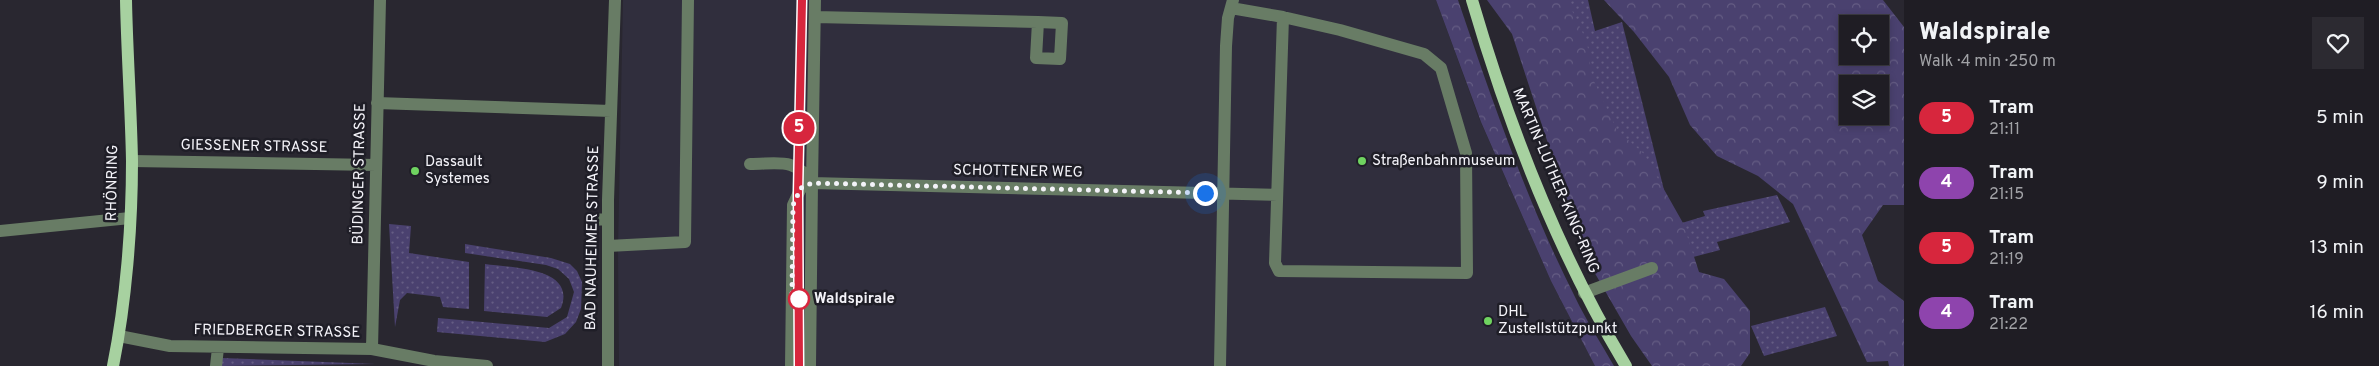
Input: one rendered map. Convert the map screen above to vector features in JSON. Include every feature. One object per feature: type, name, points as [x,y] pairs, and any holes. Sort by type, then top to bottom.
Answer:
[{"type":"main road","name":"RHÖNRING","points":[[113,366],[119,336],[130,218],[132,161],[126,0]]},
{"type":"main road","name":"MARTIN-LUTHER-KING-RING","points":[[1472,0],[1498,88],[1560,241],[1584,293],[1626,366]]},
{"type":"street","name":"BÜDINGER STRASSE","points":[[372,349],[380,0]]},
{"type":"street","name":"BAD NAUHEIMER STRASSE","points":[[608,366],[608,219],[615,0]]},
{"type":"street","points":[[608,246],[685,242],[688,0]]},
{"type":"street","points":[[810,366],[815,0]]},
{"type":"street","points":[[1220,366],[1226,46],[1232,4],[1340,30],[1424,54],[1441,68],[1466,153],[1467,273],[1279,271],[1275,263],[1283,17]]},
{"type":"street","points":[[815,17],[1038,22]]},
{"type":"street","points":[[378,103],[589,106],[611,111]]},
{"type":"street","name":"GIESSENER STRASSE","points":[[132,161],[376,165]]},
{"type":"street","points":[[750,164],[793,164],[805,173],[812,183]]},
{"type":"street","points":[[791,366],[793,205],[801,188],[812,183]]},
{"type":"street","name":"SCHOTTENER WEG","points":[[812,183],[1277,195]]},
{"type":"street","points":[[0,231],[130,218]]},
{"type":"street","points":[[593,220],[608,219]]},
{"type":"street","points":[[1584,293],[1652,268]]},
{"type":"street","name":"FRIEDBERGER STRASSE","points":[[119,336],[170,346],[372,349],[434,364],[487,366]]},
{"type":"street","points":[[216,366],[218,348]]},
{"type":"shaded area","points":[[623,0],[1436,0],[1479,118],[1551,281],[1595,366],[619,366],[618,249]]},
{"type":"green space","points":[[1436,0],[1458,0],[1497,113],[1541,225],[1579,306],[1614,366],[1595,366],[1551,281],[1481,122]]},
{"type":"green space","points":[[1487,0],[1567,0],[1587,42],[1592,77],[1617,130],[1644,154],[1683,223],[1699,272],[1724,279],[1750,311],[1750,353],[1741,366],[1652,366],[1631,336],[1585,256],[1512,34]]},
{"type":"green space","points":[[1554,0],[1588,0],[1595,31],[1622,22],[1664,190],[1656,194],[1631,199]]},
{"type":"green space","points":[[1604,0],[1883,0],[1904,27],[1904,205],[1883,205],[1862,235],[1878,281],[1904,301],[1904,366],[1889,366],[1888,361],[1867,362],[1793,204],[1758,176],[1717,156],[1690,125],[1669,77],[1634,32]]},
{"type":"green space","points":[[1777,195],[1790,222],[1717,242],[1720,250],[1655,267],[1645,234],[1705,216],[1703,211]]},
{"type":"green space","points":[[389,224],[411,226],[409,253],[469,262],[469,309],[443,307],[440,297],[407,293],[400,300],[395,327]]},
{"type":"green space","points":[[465,244],[551,258],[570,264],[577,271],[582,282],[581,309],[576,322],[565,334],[545,342],[437,332],[438,318],[549,328],[567,317],[574,292],[569,279],[558,269],[546,265],[465,253]]},
{"type":"green space","points":[[485,264],[525,269],[551,277],[560,284],[563,295],[561,308],[547,317],[484,311]]},
{"type":"green space","points":[[1825,307],[1837,336],[1764,356],[1751,326]]},
{"type":"green space","points":[[222,358],[375,364],[220,366]]},
{"type":"tram line","points":[[799,366],[798,193],[802,0]]},
{"type":"tram line","name":"5","points":[[799,366],[800,255],[798,193],[802,0]]},
{"type":"place","name":"Straßenbahnmuseum","points":[[1362,161]]},
{"type":"place","name":"Dassault Systemes","points":[[415,171]]},
{"type":"place","name":"Waldspirale","points":[[799,299]]},
{"type":"place","name":"DHL Zustellstützpunkt","points":[[1488,321]]},
{"type":"route","points":[[799,299],[792,294],[793,205],[801,188],[812,183],[1205,193]]}]
